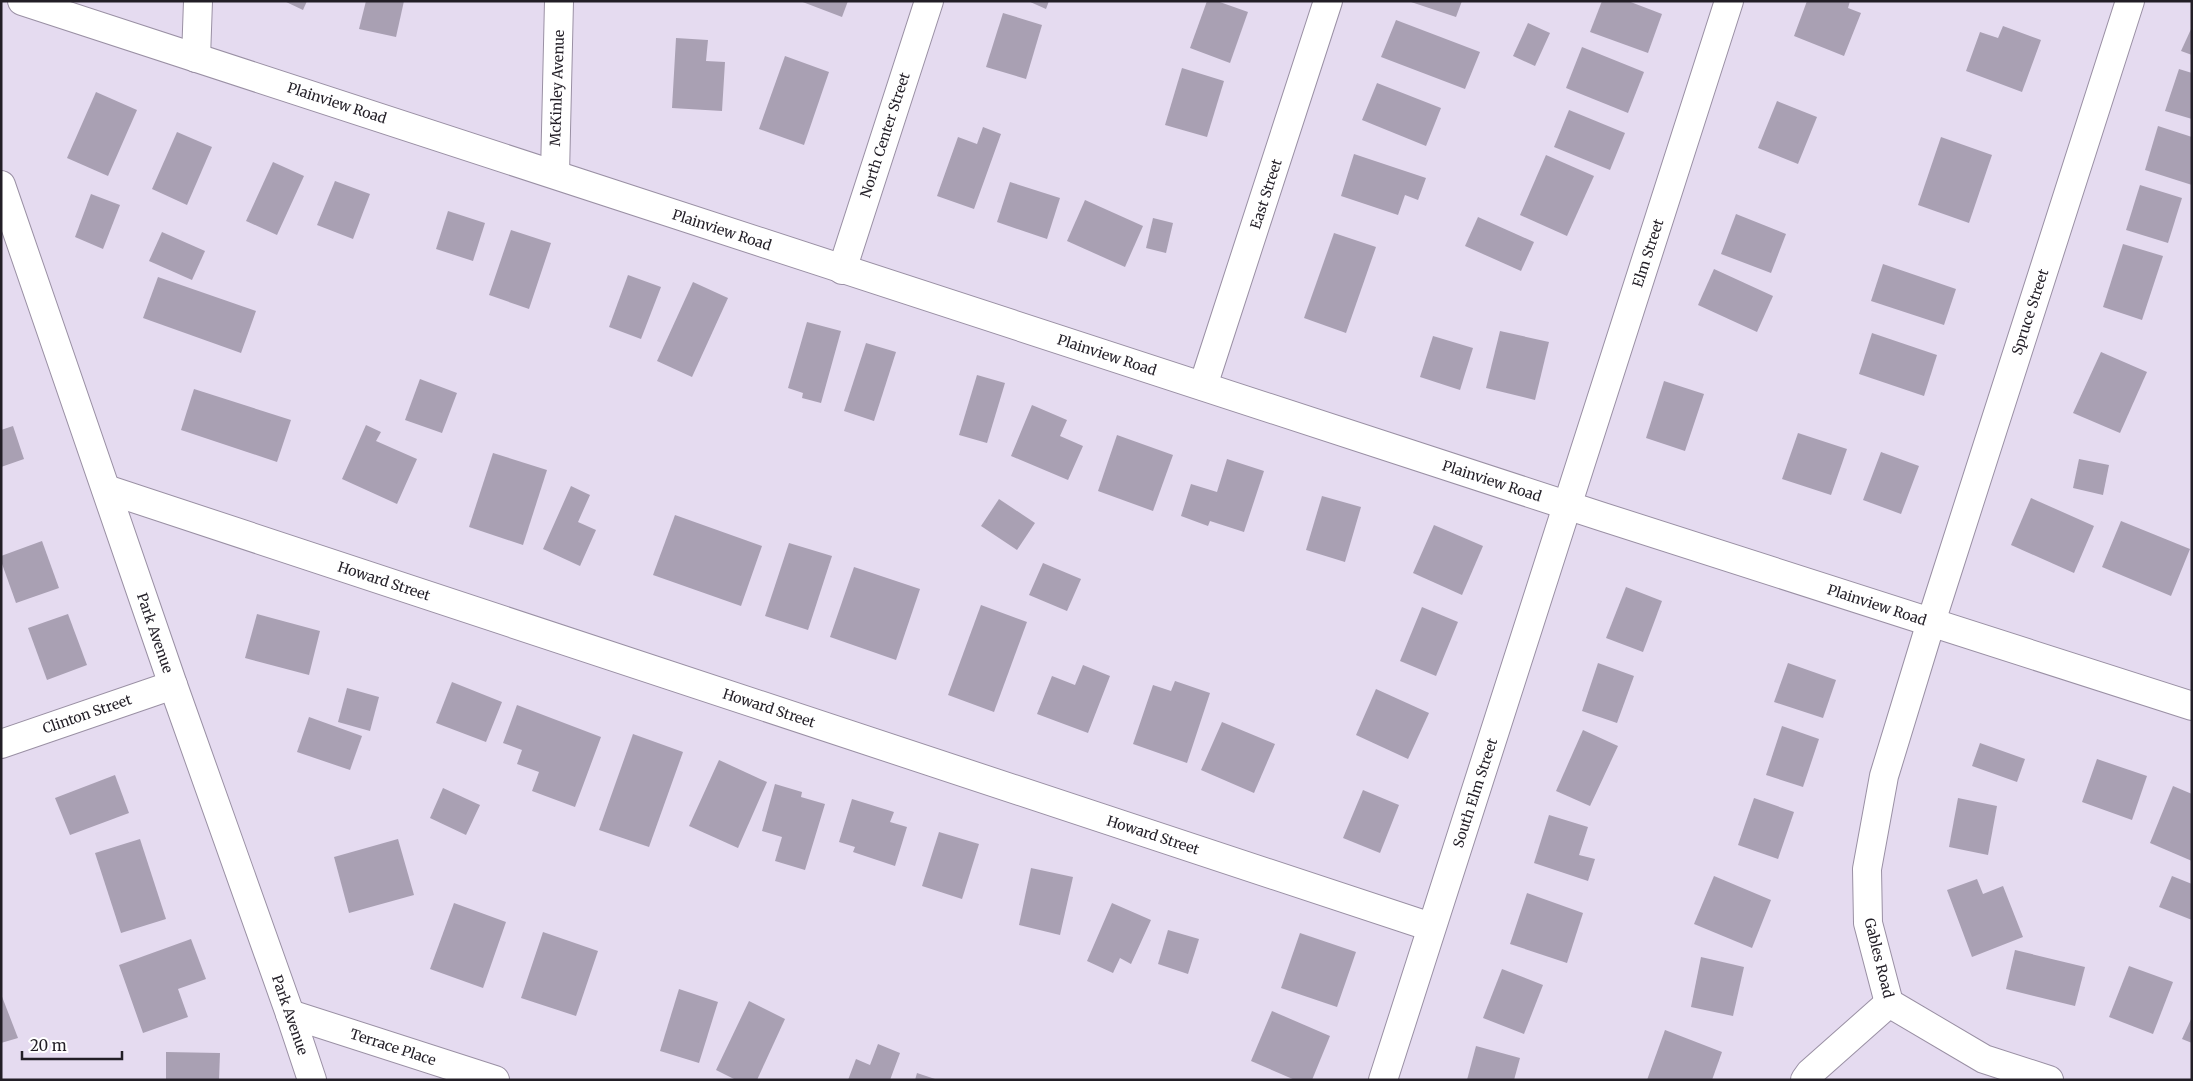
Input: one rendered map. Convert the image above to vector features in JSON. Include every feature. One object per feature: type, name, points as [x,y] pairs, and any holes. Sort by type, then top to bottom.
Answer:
[{"type":"street","name":"Plainview Road","points":[[22,1],[1568,506],[2192,706]]},
{"type":"street","points":[[196,58],[198,1]]},
{"type":"street","name":"McKinley Avenue","points":[[554,174],[559,1]]},
{"type":"street","name":"North Center Street","points":[[842,270],[929,1]]},
{"type":"street","name":"East Street","points":[[1203,386],[1328,1]]},
{"type":"street","name":"Elm Street","points":[[1568,506],[1729,1]]},
{"type":"street","name":"Spruce Street","points":[[1931,622],[2130,1]]},
{"type":"street","name":"Park Avenue","points":[[1,185],[173,685],[312,1080]]},
{"type":"street","name":"Howard Street","points":[[106,490],[1431,927]]},
{"type":"street","name":"South Elm Street","points":[[1382,1080],[1568,506]]},
{"type":"street","name":"Gables Road","points":[[1931,622],[1884,776],[1867,869],[1868,923],[1889,1003],[1984,1059],[2049,1080]]},
{"type":"street","name":"Clinton Street","points":[[1,744],[173,685]]},
{"type":"street","points":[[1805,1080],[1889,1003]]},
{"type":"street","name":"Terrace Place","points":[[290,1014],[495,1080]]},
{"type":"building","points":[[284,1],[307,1],[303,10]]},
{"type":"building","points":[[366,1],[404,1],[396,37],[359,29]]},
{"type":"building","points":[[800,1],[848,1],[842,17]]},
{"type":"building","points":[[1028,1],[1049,1],[1046,9]]},
{"type":"building","points":[[1207,1],[1217,1],[1248,12],[1230,63],[1190,48]]},
{"type":"building","points":[[1408,1],[1462,1],[1456,17]]},
{"type":"building","points":[[1602,1],[1628,1],[1662,14],[1648,53],[1590,32]]},
{"type":"building","points":[[1807,1],[1850,1],[1848,8],[1861,13],[1844,56],[1794,36]]},
{"type":"building","points":[[1003,13],[1042,25],[1026,79],[986,67]]},
{"type":"building","points":[[1396,20],[1480,52],[1465,89],[1381,57]]},
{"type":"building","points":[[1528,23],[1550,33],[1535,66],[1513,56]]},
{"type":"building","points":[[2003,26],[2041,40],[2022,92],[1966,71],[1980,32],[1998,38]]},
{"type":"building","points":[[2192,27],[2192,55],[2181,51]]},
{"type":"building","points":[[676,38],[708,40],[706,61],[725,62],[722,111],[672,108]]},
{"type":"building","points":[[1582,47],[1644,72],[1628,113],[1566,88]]},
{"type":"building","points":[[785,56],[829,72],[804,145],[759,129]]},
{"type":"building","points":[[1182,68],[1224,81],[1207,137],[1165,125]]},
{"type":"building","points":[[2179,69],[2192,73],[2192,119],[2165,111]]},
{"type":"building","points":[[1377,83],[1441,108],[1426,146],[1362,120]]},
{"type":"building","points":[[96,92],[137,110],[108,176],[67,158]]},
{"type":"building","points":[[1777,101],[1817,117],[1798,164],[1758,148]]},
{"type":"building","points":[[1569,110],[1625,133],[1610,170],[1554,147]]},
{"type":"building","points":[[2158,126],[2192,137],[2192,185],[2145,170]]},
{"type":"building","points":[[983,127],[1001,134],[974,209],[937,196],[958,137],[977,144]]},
{"type":"building","points":[[177,132],[212,147],[187,205],[152,189]]},
{"type":"building","points":[[1941,137],[1992,155],[1969,223],[1918,205]]},
{"type":"building","points":[[1354,154],[1426,178],[1418,200],[1405,195],[1398,215],[1341,196]]},
{"type":"building","points":[[1546,155],[1594,176],[1567,236],[1520,215]]},
{"type":"building","points":[[273,162],[304,176],[277,235],[246,221]]},
{"type":"building","points":[[335,181],[370,194],[353,239],[317,225]]},
{"type":"building","points":[[1010,182],[1060,198],[1047,239],[997,222]]},
{"type":"building","points":[[2140,185],[2182,198],[2168,243],[2126,230]]},
{"type":"building","points":[[91,194],[120,205],[103,249],[75,237]]},
{"type":"building","points":[[1085,200],[1143,226],[1125,267],[1067,241]]},
{"type":"building","points":[[448,211],[485,223],[473,261],[436,249]]},
{"type":"building","points":[[1736,214],[1786,234],[1771,273],[1721,254]]},
{"type":"building","points":[[1478,217],[1534,242],[1521,271],[1465,246]]},
{"type":"building","points":[[1153,218],[1173,223],[1166,253],[1146,248]]},
{"type":"building","points":[[511,230],[551,243],[529,309],[489,295]]},
{"type":"building","points":[[162,232],[205,251],[192,280],[149,261]]},
{"type":"building","points":[[1334,233],[1376,247],[1346,333],[1304,318]]},
{"type":"building","points":[[2123,244],[2163,256],[2142,320],[2103,307]]},
{"type":"building","points":[[1883,264],[1956,289],[1944,325],[1871,301]]},
{"type":"building","points":[[1714,269],[1773,296],[1757,332],[1698,305]]},
{"type":"building","points":[[628,275],[661,287],[641,339],[609,327]]},
{"type":"building","points":[[158,277],[256,311],[241,353],[143,318]]},
{"type":"building","points":[[693,282],[728,298],[692,377],[657,361]]},
{"type":"building","points":[[807,322],[841,331],[821,403],[802,398],[803,393],[788,388]]},
{"type":"building","points":[[1500,331],[1549,342],[1535,400],[1486,388]]},
{"type":"building","points":[[1872,333],[1937,355],[1924,396],[1859,374]]},
{"type":"building","points":[[1433,336],[1473,348],[1460,390],[1420,377]]},
{"type":"building","points":[[866,343],[896,352],[874,421],[844,411]]},
{"type":"building","points":[[2101,352],[2147,372],[2120,433],[2073,413]]},
{"type":"building","points":[[977,375],[1005,383],[987,443],[959,435]]},
{"type":"building","points":[[420,379],[457,393],[442,433],[405,420]]},
{"type":"building","points":[[1664,381],[1704,394],[1685,451],[1646,438]]},
{"type":"building","points":[[194,389],[291,420],[277,462],[181,430]]},
{"type":"building","points":[[1032,405],[1067,420],[1060,436],[1083,446],[1068,480],[1011,456]]},
{"type":"building","points":[[366,425],[381,432],[376,441],[417,459],[397,504],[342,479]]},
{"type":"building","points":[[13,426],[24,459],[1,467],[1,430]]},
{"type":"building","points":[[1798,433],[1847,449],[1831,495],[1782,479]]},
{"type":"building","points":[[1117,435],[1173,455],[1153,511],[1098,491]]},
{"type":"building","points":[[1881,452],[1919,466],[1901,514],[1863,500]]},
{"type":"building","points":[[493,453],[547,470],[523,545],[469,527]]},
{"type":"building","points":[[1227,459],[1264,471],[1244,532],[1210,521],[1208,526],[1181,516],[1191,484],[1217,492]]},
{"type":"building","points":[[2079,459],[2109,465],[2103,495],[2073,488]]},
{"type":"building","points":[[571,486],[590,495],[578,522],[596,530],[580,566],[543,549]]},
{"type":"building","points":[[1322,496],[1361,507],[1345,562],[1306,550]]},
{"type":"building","points":[[2031,498],[2094,526],[2074,573],[2011,545]]},
{"type":"building","points":[[999,499],[1035,523],[1017,550],[981,526]]},
{"type":"building","points":[[675,515],[762,546],[741,606],[653,575]]},
{"type":"building","points":[[2121,521],[2190,549],[2171,596],[2102,567]]},
{"type":"building","points":[[1434,525],[1483,546],[1462,595],[1413,573]]},
{"type":"building","points":[[42,541],[59,588],[16,603],[1,561],[1,556]]},
{"type":"building","points":[[789,543],[832,556],[808,630],[765,616]]},
{"type":"building","points":[[1043,563],[1081,579],[1067,611],[1029,595]]},
{"type":"building","points":[[854,567],[920,589],[896,660],[830,637]]},
{"type":"building","points":[[1626,587],[1662,601],[1643,652],[1606,638]]},
{"type":"building","points":[[981,605],[1027,622],[994,712],[948,695]]},
{"type":"building","points":[[1422,607],[1458,622],[1436,676],[1400,661]]},
{"type":"building","points":[[68,614],[87,665],[47,680],[28,628]]},
{"type":"building","points":[[257,614],[320,631],[309,675],[245,658]]},
{"type":"building","points":[[1598,663],[1634,676],[1617,723],[1582,711]]},
{"type":"building","points":[[1788,663],[1836,680],[1823,718],[1774,702]]},
{"type":"building","points":[[1083,665],[1110,676],[1088,733],[1037,714],[1052,676],[1075,685]]},
{"type":"building","points":[[1175,681],[1210,693],[1187,763],[1133,744],[1153,685],[1171,691]]},
{"type":"building","points":[[452,682],[502,702],[486,742],[436,723]]},
{"type":"building","points":[[347,688],[379,697],[370,731],[338,722]]},
{"type":"building","points":[[1376,689],[1429,713],[1408,759],[1356,735]]},
{"type":"building","points":[[517,705],[601,737],[575,807],[532,791],[539,772],[517,764],[522,750],[503,743]]},
{"type":"building","points":[[309,717],[362,736],[350,770],[297,752]]},
{"type":"building","points":[[1222,722],[1275,744],[1254,793],[1201,770]]},
{"type":"building","points":[[1782,726],[1819,739],[1803,787],[1766,775]]},
{"type":"building","points":[[1583,730],[1618,746],[1590,806],[1556,791]]},
{"type":"building","points":[[633,734],[683,752],[649,847],[599,830]]},
{"type":"building","points":[[1980,743],[2025,759],[2017,782],[1972,766]]},
{"type":"building","points":[[2097,759],[2147,776],[2132,820],[2082,802]]},
{"type":"building","points":[[719,760],[767,782],[738,848],[689,826]]},
{"type":"building","points":[[115,775],[129,813],[70,835],[55,798]]},
{"type":"building","points":[[775,784],[802,792],[801,797],[825,804],[805,870],[775,861],[782,837],[762,831]]},
{"type":"building","points":[[2173,786],[2192,794],[2192,861],[2150,843]]},
{"type":"building","points":[[443,788],[480,805],[466,835],[430,818]]},
{"type":"building","points":[[1363,790],[1399,805],[1380,853],[1343,838]]},
{"type":"building","points":[[1754,798],[1794,812],[1778,859],[1738,845]]},
{"type":"building","points":[[1958,798],[1997,806],[1988,855],[1949,847]]},
{"type":"building","points":[[852,799],[894,812],[890,822],[907,827],[895,866],[853,852],[855,847],[839,842]]},
{"type":"building","points":[[1549,815],[1588,827],[1579,855],[1595,859],[1588,881],[1534,863]]},
{"type":"building","points":[[939,832],[979,844],[962,899],[922,886]]},
{"type":"building","points":[[140,839],[166,919],[121,933],[95,853]]},
{"type":"building","points":[[398,839],[414,895],[349,913],[334,857]]},
{"type":"building","points":[[1031,868],[1073,877],[1060,935],[1019,925]]},
{"type":"building","points":[[1714,876],[1771,900],[1752,948],[1694,924]]},
{"type":"building","points":[[2172,876],[2192,884],[2192,920],[2159,907]]},
{"type":"building","points":[[1977,879],[1983,894],[2003,886],[2023,937],[1972,957],[1947,890]]},
{"type":"building","points":[[1527,893],[1583,913],[1567,963],[1510,944]]},
{"type":"building","points":[[454,903],[506,922],[483,988],[430,969]]},
{"type":"building","points":[[1112,903],[1151,920],[1131,964],[1120,958],[1113,973],[1087,961]]},
{"type":"building","points":[[1168,930],[1199,939],[1188,974],[1158,964]]},
{"type":"building","points":[[543,932],[598,951],[576,1016],[521,998]]},
{"type":"building","points":[[1300,933],[1356,952],[1337,1007],[1281,988]]},
{"type":"building","points":[[191,939],[206,979],[178,989],[188,1017],[143,1033],[119,965]]},
{"type":"building","points":[[2015,950],[2085,967],[2075,1006],[2006,989]]},
{"type":"building","points":[[1701,957],[1744,967],[1733,1016],[1691,1007]]},
{"type":"building","points":[[2129,966],[2173,982],[2153,1034],[2109,1017]]},
{"type":"building","points":[[1502,969],[1543,985],[1524,1034],[1483,1018]]},
{"type":"building","points":[[679,989],[718,1002],[699,1063],[660,1051]]},
{"type":"building","points":[[1,994],[18,1038],[1,1043]]},
{"type":"building","points":[[749,1001],[785,1019],[757,1080],[736,1080],[716,1070]]},
{"type":"building","points":[[1272,1011],[1330,1036],[1312,1080],[1295,1080],[1251,1061]]},
{"type":"building","points":[[2192,1017],[2192,1043],[2182,1039]]},
{"type":"building","points":[[1665,1030],[1722,1052],[1712,1080],[1647,1080]]},
{"type":"building","points":[[878,1044],[900,1053],[890,1080],[848,1080],[856,1059],[870,1065]]},
{"type":"building","points":[[1476,1046],[1520,1058],[1514,1080],[1467,1080]]},
{"type":"building","points":[[166,1052],[220,1053],[219,1080],[166,1080]]},
{"type":"building","points":[[917,1073],[935,1079],[935,1080],[915,1080]]}]
